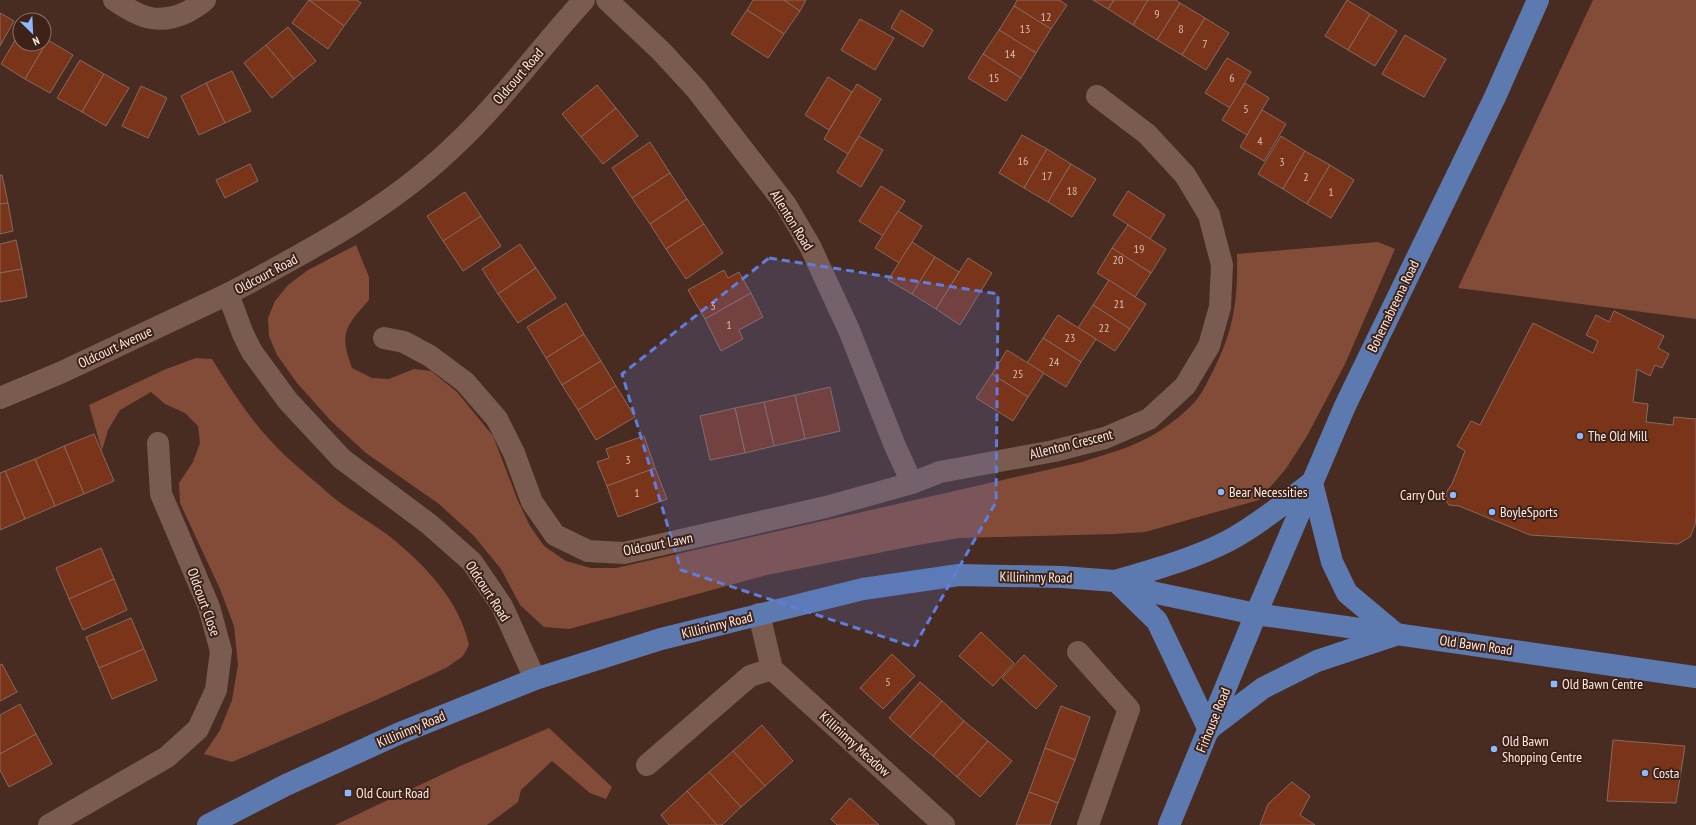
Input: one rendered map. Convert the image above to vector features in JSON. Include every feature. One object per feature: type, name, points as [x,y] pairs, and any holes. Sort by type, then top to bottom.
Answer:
[{"type":"main road","name":"Bohernabreena Road","points":[[1256,614],[1345,406],[1495,96],[1538,0]]},
{"type":"main road","points":[[1115,581],[1165,566],[1229,540],[1261,520],[1312,483],[1332,562],[1347,593],[1396,634]]},
{"type":"main road","name":"Killininny Road","points":[[208,825],[286,784],[393,736],[535,679],[661,639],[863,589],[959,575],[1062,577],[1115,581],[1156,593],[1256,614]]},
{"type":"main road","points":[[1115,581],[1157,620],[1209,730],[1263,688],[1317,661],[1396,634]]},
{"type":"main road","name":"Old Bawn Road","points":[[1256,614],[1696,677]]},
{"type":"main road","name":"Firhouse Road","points":[[1170,825],[1256,614]]},
{"type":"street","points":[[114,0],[133,12],[155,20],[175,18],[206,0]]},
{"type":"street","name":"Oldcourt Road","points":[[535,679],[502,606],[472,562],[429,524],[342,459],[288,401],[252,352],[243,334],[228,294],[302,255],[367,215],[428,169],[477,124],[584,0]]},
{"type":"street","name":"Allenton Road","points":[[607,0],[662,52],[696,89],[786,205],[810,246],[849,330],[895,446],[912,483]]},
{"type":"street","name":"Allenton Crescent","points":[[912,483],[940,472],[1054,451],[1106,438],[1149,419],[1185,386],[1209,346],[1220,307],[1222,265],[1209,215],[1185,175],[1147,134],[1097,96]]},
{"type":"street","name":"Oldcourt Avenue","points":[[0,398],[60,373],[228,294]]},
{"type":"street","name":"Oldcourt Lawn","points":[[384,338],[404,342],[430,356],[465,382],[497,419],[514,453],[532,502],[555,535],[588,551],[624,553],[826,507],[912,483]]},
{"type":"street","name":"Oldcourt Close","points":[[49,825],[166,757],[198,728],[216,690],[221,651],[209,607],[161,494],[158,443]]},
{"type":"street","points":[[647,765],[750,676],[772,669],[759,614]]},
{"type":"street","points":[[1078,652],[1128,709],[1088,825]]},
{"type":"street","name":"Killininny Meadow","points":[[772,669],[938,823]]},
{"type":"highlighted area","points":[[769,258],[998,294],[996,502],[914,647],[681,570],[622,374]]},
{"type":"shaded area","points":[[1593,0],[1696,0],[1696,319],[1458,288]]},
{"type":"shaded area","points":[[1378,242],[1395,249],[1345,364],[1307,436],[1285,470],[1259,500],[1145,532],[959,538],[918,545],[767,575],[569,629],[544,627],[520,605],[501,569],[474,536],[439,504],[366,453],[331,421],[297,383],[277,355],[269,336],[268,318],[275,301],[288,285],[308,270],[356,245],[369,277],[369,300],[354,317],[345,338],[352,368],[372,378],[389,379],[414,369],[431,371],[457,392],[493,436],[518,501],[530,526],[544,546],[566,561],[591,568],[616,568],[1082,462],[1136,444],[1153,435],[1177,418],[1194,403],[1204,388],[1220,356],[1230,328],[1237,286],[1237,254]]},
{"type":"shaded area","points":[[196,358],[212,359],[246,411],[270,440],[291,461],[335,499],[388,535],[427,570],[457,612],[469,645],[463,656],[446,668],[374,701],[232,762],[204,754],[220,730],[232,700],[238,665],[234,626],[220,589],[180,503],[179,483],[193,462],[200,443],[198,426],[185,413],[165,404],[151,392],[120,410],[108,430],[102,451],[89,405],[166,369]]},
{"type":"shaded area","points":[[549,728],[612,787],[606,799],[590,793],[552,761],[521,790],[518,802],[487,825],[335,825],[458,767]]},
{"type":"building","points":[[309,0],[357,0],[361,3],[344,26]]},
{"type":"building","points":[[309,0],[344,26],[328,49],[292,23]]},
{"type":"building","points":[[753,0],[784,0],[800,11],[784,34],[747,10]]},
{"type":"building","points":[[784,0],[806,0],[800,11]]},
{"type":"building","points":[[1017,0],[1059,0],[1067,5],[1051,29],[1014,6]]},
{"type":"building","points":[[1093,0],[1114,0],[1108,9]]},
{"type":"building","points":[[1114,0],[1148,0],[1133,25],[1108,9]]},
{"type":"building","points":[[1148,0],[1176,0],[1180,3],[1157,40],[1133,25]]},
{"type":"building","points":[[1347,0],[1370,14],[1348,50],[1325,36]]},
{"type":"building","points":[[1180,3],[1205,18],[1182,55],[1157,40]]},
{"type":"building","points":[[1014,6],[1051,29],[1036,53],[999,30]]},
{"type":"building","points":[[747,10],[784,34],[768,58],[731,34]]},
{"type":"building","points":[[901,10],[933,30],[923,47],[891,28]]},
{"type":"building","points":[[0,13],[12,20],[12,25],[0,46]]},
{"type":"building","points":[[1370,14],[1397,31],[1375,66],[1348,50]]},
{"type":"building","points":[[1205,18],[1229,33],[1206,70],[1182,55]]},
{"type":"building","points":[[860,19],[894,38],[875,70],[841,50]]},
{"type":"building","points":[[288,27],[316,61],[294,79],[266,45]]},
{"type":"building","points":[[999,30],[1036,53],[1021,78],[983,54]]},
{"type":"building","points":[[1405,35],[1446,59],[1424,97],[1382,74]]},
{"type":"building","points":[[52,42],[73,55],[50,93],[25,79],[41,52],[52,52]]},
{"type":"building","points":[[12,45],[12,52],[41,52],[25,79],[1,64]]},
{"type":"building","points":[[266,45],[294,79],[272,98],[244,63]]},
{"type":"building","points":[[983,54],[1021,78],[1006,101],[968,78]]},
{"type":"building","points":[[1227,58],[1251,72],[1230,108],[1205,93]]},
{"type":"building","points":[[80,60],[104,74],[82,112],[57,98]]},
{"type":"building","points":[[232,71],[251,111],[225,123],[206,83]]},
{"type":"building","points":[[104,74],[129,88],[106,126],[82,112]]},
{"type":"building","points":[[828,77],[852,92],[829,130],[805,115]]},
{"type":"building","points":[[206,83],[225,123],[199,135],[181,96]]},
{"type":"building","points":[[1245,83],[1269,98],[1247,135],[1222,120]]},
{"type":"building","points":[[857,84],[881,99],[848,154],[824,139]]},
{"type":"building","points":[[597,85],[616,108],[581,137],[562,114]]},
{"type":"building","points":[[141,86],[167,98],[148,138],[122,126]]},
{"type":"building","points":[[616,108],[638,136],[603,164],[581,137]]},
{"type":"building","points":[[1262,110],[1286,124],[1264,161],[1240,147]]},
{"type":"building","points":[[1022,135],[1047,149],[1024,188],[999,173]]},
{"type":"building","points":[[859,136],[883,150],[861,187],[837,172]]},
{"type":"building","points":[[1281,136],[1305,151],[1283,189],[1258,174]]},
{"type":"building","points":[[650,142],[670,173],[632,198],[612,168]]},
{"type":"building","points":[[1047,149],[1071,164],[1048,202],[1024,188]]},
{"type":"building","points":[[1305,151],[1330,165],[1307,204],[1283,189]]},
{"type":"building","points":[[250,164],[258,181],[225,198],[216,180]]},
{"type":"building","points":[[1071,164],[1096,179],[1072,217],[1048,202]]},
{"type":"building","points":[[1330,165],[1354,180],[1331,218],[1307,204]]},
{"type":"building","points":[[670,173],[687,199],[650,224],[632,198]]},
{"type":"building","points":[[0,175],[2,175],[8,203],[0,204]]},
{"type":"building","points":[[881,186],[905,201],[883,236],[859,221]]},
{"type":"building","points":[[1128,191],[1165,215],[1150,239],[1113,215]]},
{"type":"building","points":[[465,192],[481,216],[443,241],[427,216]]},
{"type":"building","points":[[687,199],[704,224],[666,249],[650,224]]},
{"type":"building","points":[[8,203],[13,231],[0,234],[0,204]]},
{"type":"building","points":[[898,211],[922,226],[899,263],[875,248]]},
{"type":"building","points":[[481,216],[501,246],[463,271],[443,241]]},
{"type":"building","points":[[704,224],[723,253],[686,279],[666,249]]},
{"type":"building","points":[[1128,225],[1166,249],[1151,273],[1112,248]]},
{"type":"building","points":[[16,240],[22,269],[0,273],[0,244]]},
{"type":"building","points":[[912,242],[935,257],[912,294],[888,280]]},
{"type":"building","points":[[520,244],[536,268],[498,294],[482,269]]},
{"type":"building","points":[[1112,248],[1151,273],[1135,297],[1097,273]]},
{"type":"building","points":[[935,257],[959,272],[936,309],[912,294]]},
{"type":"building","points":[[968,258],[992,273],[960,325],[936,309]]},
{"type":"building","points":[[536,268],[556,298],[518,323],[498,294]]},
{"type":"building","points":[[22,269],[27,297],[0,302],[0,273]]},
{"type":"building","points":[[724,270],[728,278],[739,272],[751,293],[705,319],[688,290]]},
{"type":"building","points":[[1109,280],[1146,304],[1130,329],[1093,305]]},
{"type":"building","points":[[751,293],[763,317],[739,330],[743,339],[721,351],[705,319]]},
{"type":"building","points":[[566,303],[584,334],[546,358],[527,327]]},
{"type":"building","points":[[1093,305],[1130,329],[1115,351],[1078,328]]},
{"type":"building","name":"The Old Mill","points":[[1614,311],[1664,336],[1658,348],[1669,354],[1662,368],[1655,365],[1650,376],[1637,369],[1633,402],[1648,404],[1646,422],[1673,425],[1674,417],[1696,419],[1696,517],[1695,525],[1690,537],[1678,544],[1530,535],[1459,506],[1449,505],[1445,499],[1447,491],[1452,484],[1465,451],[1457,446],[1471,421],[1480,425],[1533,323],[1593,353],[1598,341],[1586,335],[1596,315],[1609,322]]},
{"type":"building","points":[[1058,315],[1096,339],[1081,362],[1043,338]]},
{"type":"building","points":[[584,334],[601,361],[562,385],[546,358]]},
{"type":"building","points":[[1043,338],[1081,362],[1066,387],[1027,363]]},
{"type":"building","points":[[1007,350],[1044,373],[1028,397],[992,374]]},
{"type":"building","points":[[601,361],[616,386],[578,410],[562,385]]},
{"type":"building","points":[[992,374],[1028,397],[1013,421],[976,398]]},
{"type":"building","points":[[616,386],[635,417],[596,440],[578,410]]},
{"type":"building","points":[[830,387],[840,431],[805,439],[795,395]]},
{"type":"building","points":[[795,395],[805,439],[774,446],[764,402]]},
{"type":"building","points":[[764,402],[774,446],[745,453],[735,408]]},
{"type":"building","points":[[735,408],[745,453],[710,460],[700,416]]},
{"type":"building","points":[[94,434],[114,481],[84,494],[64,446]]},
{"type":"building","points":[[644,436],[655,468],[607,486],[597,462],[609,458],[606,449]]},
{"type":"building","points":[[64,446],[84,494],[55,506],[35,459]]},
{"type":"building","points":[[35,459],[55,506],[25,519],[5,471]]},
{"type":"building","points":[[655,468],[667,499],[618,517],[607,486]]},
{"type":"building","points":[[5,471],[25,519],[0,530],[0,473]]},
{"type":"building","points":[[101,548],[114,579],[69,599],[56,568]]},
{"type":"building","points":[[114,579],[127,610],[83,630],[69,599]]},
{"type":"building","points":[[131,618],[144,649],[99,668],[86,637]]},
{"type":"building","points":[[981,632],[1014,663],[993,686],[959,656]]},
{"type":"building","points":[[144,649],[157,680],[112,699],[99,668]]},
{"type":"building","points":[[892,654],[915,676],[883,709],[860,688]]},
{"type":"building","points":[[1024,655],[1057,686],[1036,709],[1002,678]]},
{"type":"building","points":[[2,664],[17,692],[0,701],[0,665]]},
{"type":"building","points":[[920,682],[942,701],[910,737],[889,718]]},
{"type":"building","points":[[942,701],[964,721],[933,756],[910,737]]},
{"type":"building","points":[[20,704],[36,734],[0,754],[0,715]]},
{"type":"building","points":[[1061,706],[1090,717],[1075,760],[1045,748]]},
{"type":"building","points":[[964,721],[988,741],[957,777],[933,756]]},
{"type":"building","points":[[762,725],[793,761],[765,786],[733,751]]},
{"type":"building","points":[[36,734],[52,764],[9,787],[0,770],[0,754]]},
{"type":"building","name":"Costa","points":[[1613,740],[1685,746],[1676,803],[1607,801]]},
{"type":"building","points":[[988,741],[1012,761],[980,797],[957,777]]},
{"type":"building","points":[[1045,748],[1075,760],[1058,803],[1029,792]]},
{"type":"building","points":[[733,751],[765,786],[741,807],[709,772]]},
{"type":"building","points":[[709,772],[741,807],[722,825],[717,825],[687,791]]},
{"type":"building","points":[[1292,782],[1310,796],[1300,815],[1315,825],[1260,825],[1268,804]]},
{"type":"building","points":[[687,791],[717,825],[669,825],[661,815]]},
{"type":"building","points":[[1029,792],[1058,803],[1050,825],[1016,825]]},
{"type":"building","points":[[850,798],[879,825],[837,825],[831,819]]},
{"type":"place","name":"The Old Mill","points":[[1580,436]]},
{"type":"place","name":"Bear Necessities","points":[[1221,492]]},
{"type":"place","name":"Carry Out","points":[[1453,495]]},
{"type":"place","name":"BoyleSports","points":[[1492,512]]},
{"type":"place","name":"Old Bawn Centre","points":[[1554,684]]},
{"type":"place","name":"Old Bawn Shopping Centre","points":[[1494,749]]},
{"type":"place","name":"Costa","points":[[1645,773]]},
{"type":"place","name":"Old Court Road","points":[[348,793]]}]
